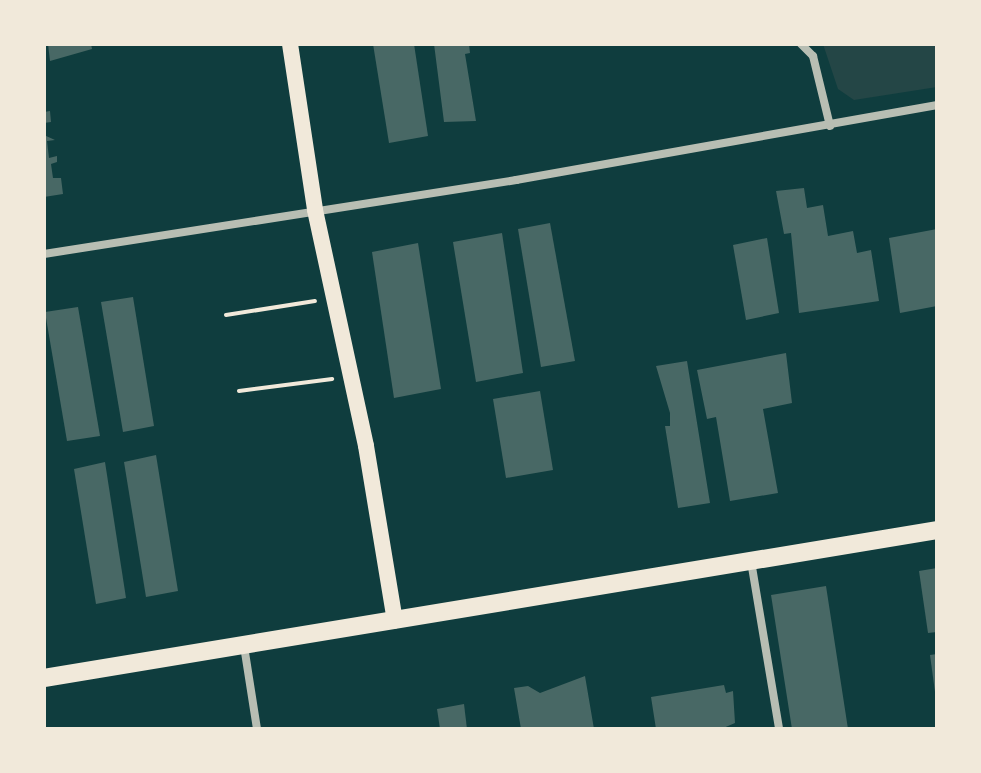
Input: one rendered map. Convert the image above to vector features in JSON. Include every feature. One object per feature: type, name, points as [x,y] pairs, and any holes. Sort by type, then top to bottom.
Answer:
[{"type":"main road","points":[[290,44],[315,210],[337,298],[395,621]]},
{"type":"main road","points":[[44,678],[937,530]]},
{"type":"street","points":[[801,44],[813,56],[830,126]]},
{"type":"street","points":[[44,254],[830,126],[937,105]]},
{"type":"street","points":[[751,561],[779,729]]},
{"type":"street","points":[[244,646],[257,729]]},
{"type":"path","points":[[226,315],[337,298]]},
{"type":"path","points":[[239,391],[351,375]]},
{"type":"shaded area","points":[[823,44],[937,44],[937,87],[854,100],[838,89]]},
{"type":"building","points":[[48,44],[91,44],[92,49],[50,61]]},
{"type":"building","points":[[373,44],[414,44],[428,136],[389,143]]},
{"type":"building","points":[[434,44],[469,44],[470,53],[465,54],[476,121],[444,122]]},
{"type":"building","points":[[50,111],[51,122],[44,123],[44,112]]},
{"type":"building","points":[[44,135],[55,140],[47,141],[49,158],[57,156],[57,162],[51,164],[53,178],[61,178],[63,194],[44,197]]},
{"type":"building","points":[[804,188],[807,208],[823,205],[828,236],[853,231],[857,253],[871,250],[879,301],[799,313],[791,233],[784,234],[776,191]]},
{"type":"building","points":[[550,223],[575,361],[541,367],[518,229]]},
{"type":"building","points":[[937,229],[937,306],[900,313],[889,238]]},
{"type":"building","points":[[502,233],[523,373],[476,382],[453,242]]},
{"type":"building","points":[[767,238],[779,313],[746,320],[733,245]]},
{"type":"building","points":[[418,243],[441,389],[394,398],[372,252]]},
{"type":"building","points":[[133,297],[154,426],[123,432],[101,302]]},
{"type":"building","points":[[78,307],[100,436],[67,441],[45,312]]},
{"type":"building","points":[[786,353],[792,403],[763,409],[778,493],[730,501],[716,417],[707,419],[697,370]]},
{"type":"building","points":[[687,361],[710,503],[678,508],[665,426],[670,426],[670,413],[656,366]]},
{"type":"building","points":[[540,391],[553,470],[506,478],[493,399]]},
{"type":"building","points":[[156,455],[178,591],[146,597],[124,462]]},
{"type":"building","points":[[105,462],[126,598],[96,604],[74,469]]},
{"type":"building","points":[[937,568],[937,632],[928,633],[919,571]]},
{"type":"building","points":[[826,586],[848,729],[792,729],[771,595]]},
{"type":"building","points":[[937,654],[937,691],[935,692],[930,655]]},
{"type":"building","points":[[585,676],[594,729],[521,729],[514,688],[528,686],[540,693]]},
{"type":"building","points":[[724,685],[726,693],[733,691],[735,723],[721,729],[656,729],[651,697]]},
{"type":"building","points":[[464,704],[467,729],[440,729],[437,709]]}]
